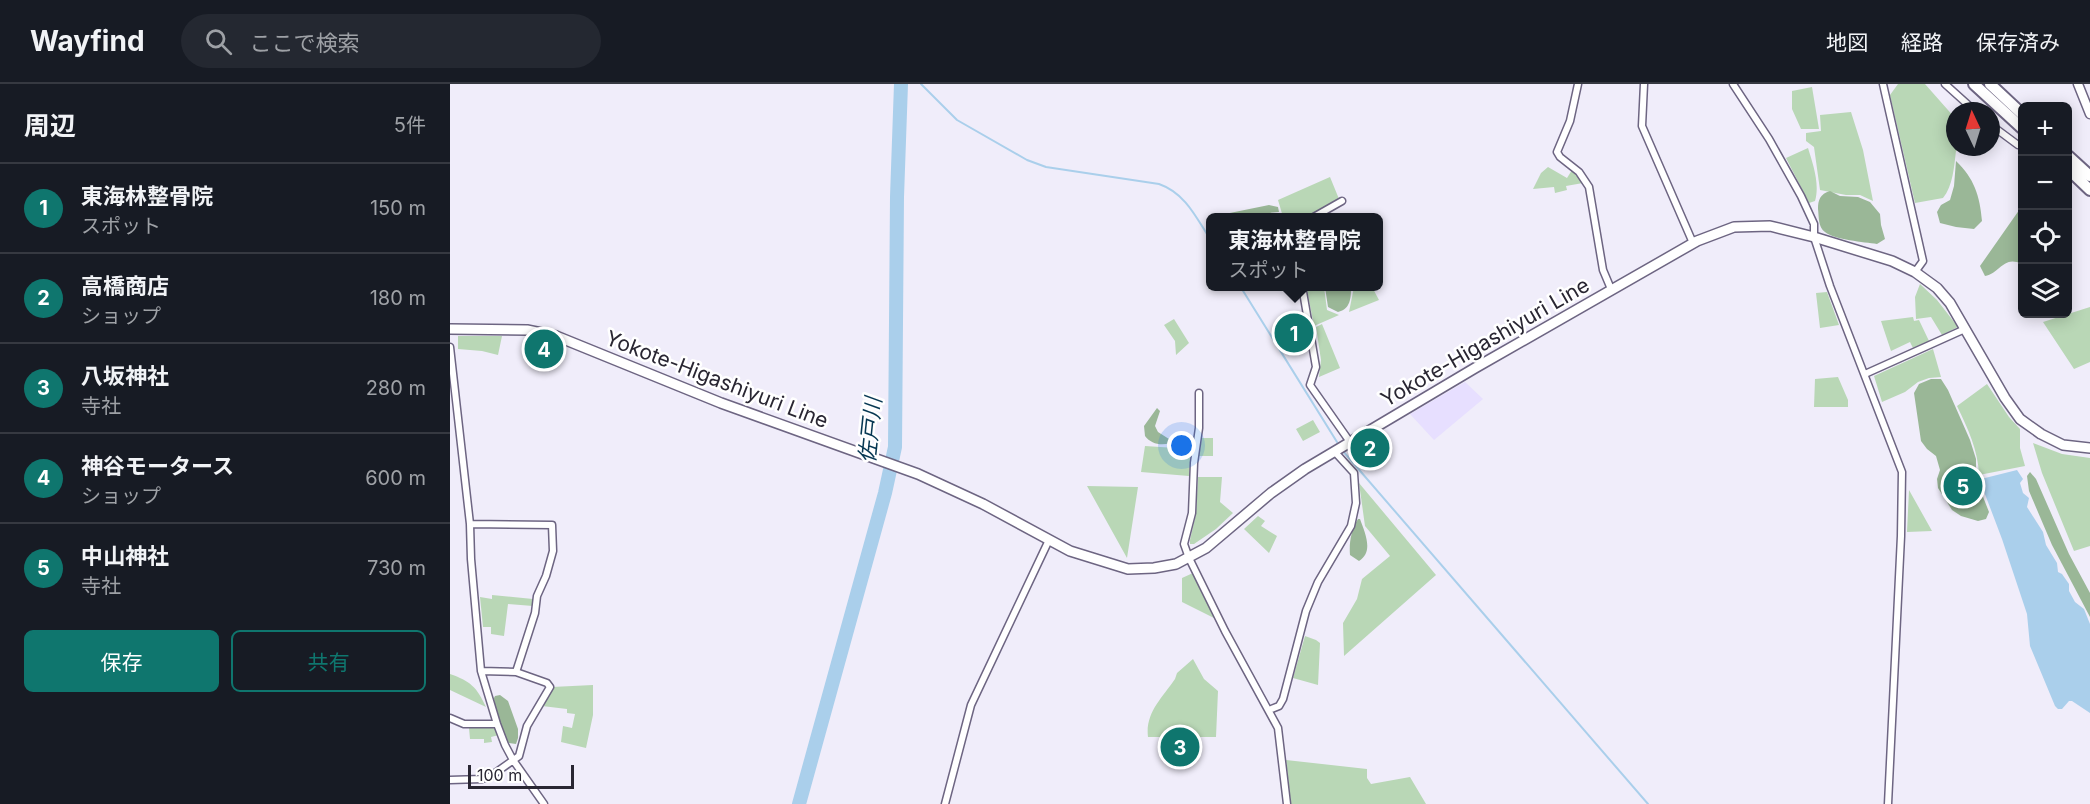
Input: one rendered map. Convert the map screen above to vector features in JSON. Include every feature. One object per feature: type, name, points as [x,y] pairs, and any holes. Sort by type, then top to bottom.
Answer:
[{"type":"highway","points":[[1974,84],[2018,124]]},
{"type":"highway","points":[[1990,84],[2018,110]]},
{"type":"highway","points":[[2072,160],[2090,176]]},
{"type":"highway","points":[[2072,174],[2090,190]]},
{"type":"main road","points":[[2078,84],[2090,114]]},
{"type":"main road","name":"Yokote-Higashiyuri Line","points":[[450,329],[528,330],[556,336],[593,349],[721,403],[918,474],[983,504],[1070,551],[1128,568],[1154,568],[1173,565],[1189,558],[1216,541],[1270,492],[1334,451],[1693,243],[1734,227],[1770,226],[1892,261],[1915,272],[1945,296],[2005,398],[2020,419],[2040,434],[2063,445],[2090,448]]},
{"type":"street","points":[[1578,84],[1570,121],[1557,152],[1579,172],[1589,187],[1603,270],[1611,289]]},
{"type":"street","points":[[1644,84],[1642,126],[1693,243]]},
{"type":"street","points":[[1734,84],[1769,139],[1814,224],[1814,237],[1830,286],[1902,472],[1888,804]]},
{"type":"street","points":[[1883,84],[1923,261],[1915,272]]},
{"type":"street","points":[[1945,84],[1965,102]]},
{"type":"street","points":[[2000,132],[2018,145]]},
{"type":"street","points":[[1321,213],[1341,201]]},
{"type":"street","points":[[1303,291],[1316,367],[1310,385],[1350,442]]},
{"type":"street","points":[[1865,374],[1965,328]]},
{"type":"street","points":[[450,347],[470,524],[481,671],[497,724],[513,760],[543,804]]},
{"type":"street","points":[[1199,393],[1199,428],[1194,463],[1192,513],[1184,544],[1225,631],[1278,729],[1287,804]]},
{"type":"street","points":[[1269,710],[1279,706],[1283,699],[1306,611],[1318,582],[1351,526],[1356,503],[1354,473],[1334,451]]},
{"type":"street","points":[[470,524],[552,525],[553,551],[537,596],[535,613],[516,672]]},
{"type":"street","points":[[945,804],[970,705],[1049,540]]},
{"type":"street","points":[[450,780],[486,778],[513,760],[520,753],[527,726],[550,687],[547,683],[516,672],[481,671]]},
{"type":"street","points":[[450,718],[464,724],[497,724]]},
{"type":"shaded area","points":[[1465,382],[1483,399],[1434,440],[1410,414]]},
{"type":"green space","points":[[1898,84],[1925,84],[1946,108],[1946,156],[1955,156],[1951,182],[1943,198],[1915,203],[1890,95]]},
{"type":"green space","points":[[1812,87],[1819,129],[1801,129],[1792,109],[1792,91]]},
{"type":"green space","points":[[1851,112],[1863,150],[1873,201],[1860,195],[1820,190],[1814,147],[1806,141],[1806,133],[1821,131],[1820,115]]},
{"type":"green space","points":[[1808,148],[1817,188],[1815,201],[1809,203],[1786,158]]},
{"type":"green space","points":[[1956,161],[1972,181],[1980,203],[1982,221],[1974,229],[1940,223],[1937,212],[1941,205],[1950,200],[1954,186]]},
{"type":"green space","points":[[1548,167],[1567,178],[1572,170],[1583,183],[1566,186],[1567,190],[1555,193],[1554,187],[1533,189],[1541,173]]},
{"type":"green space","points":[[1330,177],[1339,199],[1314,213],[1282,213],[1278,200]]},
{"type":"green space","points":[[1830,191],[1840,196],[1858,197],[1870,202],[1880,214],[1885,239],[1877,244],[1842,239],[1825,232],[1820,225],[1818,206],[1822,196]]},
{"type":"green space","points":[[1269,205],[1278,207],[1279,212],[1268,213],[1230,213]]},
{"type":"green space","points":[[2018,212],[2018,263],[2006,263],[1985,276],[1980,266]]},
{"type":"green space","points":[[1920,284],[1937,300],[1958,327],[1942,335],[1931,317],[1916,319],[1915,297]]},
{"type":"green space","points":[[1307,291],[1325,291],[1327,310],[1339,315],[1314,326]]},
{"type":"green space","points":[[1326,291],[1351,291],[1346,308],[1338,312],[1328,307]]},
{"type":"green space","points":[[1353,291],[1374,291],[1379,300],[1349,312]]},
{"type":"green space","points":[[1827,292],[1839,325],[1820,328],[1816,293]]},
{"type":"green space","points":[[2090,307],[2090,362],[2074,369],[2043,322],[2056,318],[2072,318],[2072,313]]},
{"type":"green space","points":[[1913,317],[1914,321],[1919,320],[1929,341],[1913,348],[1910,342],[1891,351],[1881,321]]},
{"type":"green space","points":[[1174,319],[1189,343],[1176,355],[1175,341],[1164,325]]},
{"type":"green space","points":[[1322,324],[1340,368],[1319,377],[1321,360],[1316,327]]},
{"type":"green space","points":[[458,336],[502,336],[498,355],[458,349]]},
{"type":"green space","points":[[1933,349],[1941,377],[1918,382],[1905,392],[1882,402],[1874,376]]},
{"type":"green space","points":[[1838,377],[1848,400],[1848,407],[1814,407],[1815,379]]},
{"type":"green space","points":[[1931,379],[1941,379],[1970,440],[1976,459],[1976,479],[1989,512],[1986,519],[1978,521],[1961,516],[1952,510],[1938,488],[1937,479],[1940,470],[1936,456],[1921,441],[1914,393],[1919,384]]},
{"type":"green space","points":[[1987,384],[2020,429],[2020,448],[2025,466],[1979,475],[1969,431],[1957,406]]},
{"type":"green space","points":[[1157,408],[1160,411],[1155,426],[1158,432],[1169,439],[1170,443],[1156,444],[1145,436],[1144,426]]},
{"type":"green space","points":[[1313,420],[1320,432],[1303,441],[1296,429]]},
{"type":"green space","points":[[1202,438],[1213,438],[1213,456],[1199,456]]},
{"type":"green space","points":[[2033,443],[2062,454],[2090,458],[2090,546],[2074,551],[2042,473]]},
{"type":"green space","points":[[1145,446],[1191,449],[1189,476],[1141,472]]},
{"type":"green space","points":[[2030,472],[2036,479],[2069,554],[2090,593],[2090,617],[2052,545],[2029,491],[2027,476]]},
{"type":"green space","points":[[1198,477],[1222,477],[1220,502],[1233,513],[1216,529],[1194,544],[1190,544],[1196,514]]},
{"type":"green space","points":[[1359,483],[1436,575],[1344,656],[1343,623],[1357,599],[1362,579],[1390,556],[1365,526]]},
{"type":"green space","points":[[1087,486],[1138,487],[1127,558]]},
{"type":"green space","points":[[1909,490],[1932,531],[1907,532]]},
{"type":"green space","points":[[1258,516],[1265,521],[1261,526],[1277,536],[1269,553],[1244,529]]},
{"type":"green space","points":[[1360,519],[1367,542],[1366,553],[1359,561],[1350,555],[1352,532]]},
{"type":"green space","points":[[1193,573],[1216,619],[1182,602],[1182,578]]},
{"type":"green space","points":[[492,595],[533,599],[533,606],[508,604],[504,636],[491,634],[491,627],[483,627],[480,597],[492,599]]},
{"type":"green space","points":[[1305,636],[1320,643],[1318,685],[1293,678]]},
{"type":"green space","points":[[1193,659],[1204,679],[1218,691],[1216,737],[1148,737],[1149,720],[1156,706],[1177,673]]},
{"type":"green space","points":[[450,674],[463,679],[472,686],[486,707],[450,690]]},
{"type":"green space","points":[[593,685],[593,715],[586,748],[561,742],[563,726],[572,728],[575,714],[567,713],[567,709],[542,706],[552,687]]},
{"type":"green space","points":[[500,695],[508,701],[518,729],[516,744],[509,743],[498,722],[494,698]]},
{"type":"green space","points":[[495,727],[499,735],[491,737],[492,742],[484,743],[484,739],[470,739],[469,728]]},
{"type":"green space","points":[[1286,760],[1367,769],[1367,778],[1371,784],[1410,777],[1426,804],[1291,804]]},
{"type":"water","points":[[2017,470],[2023,479],[2020,483],[2023,493],[2029,498],[2027,507],[2043,532],[2046,545],[2057,563],[2058,572],[2069,584],[2069,591],[2075,602],[2084,609],[2090,624],[2090,713],[2072,701],[2069,701],[2062,709],[2055,706],[2030,646],[2027,614],[1980,481]]},
{"type":"waterway","name":"佐戸川","points":[[799,804],[885,493],[895,447],[897,197],[901,84]]},
{"type":"waterway","points":[[921,84],[957,120],[1027,160],[1046,167],[1159,184],[1168,188],[1189,207],[1206,232]]},
{"type":"waterway","points":[[1243,291],[1337,442]]},
{"type":"waterway","points":[[1342,450],[1648,804]]},
{"type":"place","name":"東海林整骨院","points":[[1294,333]]},
{"type":"place","name":"神谷モータース","points":[[544,349]]},
{"type":"place","name":"高橋商店","points":[[1370,448]]},
{"type":"place","name":"中山神社","points":[[1963,486]]},
{"type":"place","name":"八坂神社","points":[[1180,747]]}]
